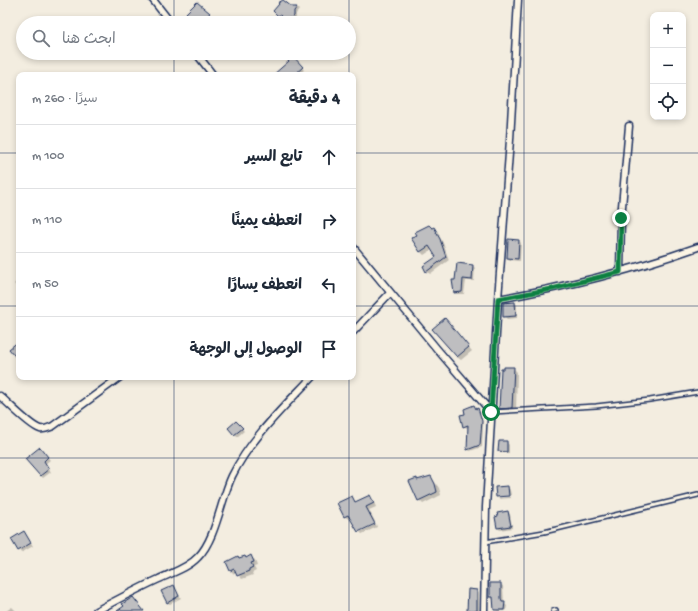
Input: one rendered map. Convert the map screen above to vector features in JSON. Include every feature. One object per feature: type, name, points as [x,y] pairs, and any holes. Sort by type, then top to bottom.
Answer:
[{"type":"street","points":[[153,0],[166,16]]},
{"type":"street","points":[[484,611],[485,542],[491,412],[518,0]]},
{"type":"street","points":[[201,60],[211,72]]},
{"type":"street","points":[[620,272],[621,218],[629,126]]},
{"type":"street","points":[[498,299],[552,289],[620,272],[698,247]]},
{"type":"street","points":[[356,252],[491,412]]},
{"type":"street","points":[[356,329],[390,293]]},
{"type":"street","points":[[0,396],[32,424],[39,429],[46,430],[116,380]]},
{"type":"street","points":[[96,611],[184,568],[198,558],[206,547],[231,477],[241,460],[279,413],[309,380]]},
{"type":"lane","points":[[491,412],[596,406],[698,392]]},
{"type":"lane","points":[[485,542],[544,532],[698,495]]},
{"type":"building","points":[[283,0],[292,7],[297,7],[294,11],[294,16],[278,16],[273,11],[279,4],[278,3]]},
{"type":"building","points":[[197,2],[210,13],[207,16],[189,16],[186,13]]},
{"type":"building","points":[[288,60],[297,60],[303,67],[297,72],[276,72],[289,61]]},
{"type":"building","points":[[429,225],[432,228],[434,227],[437,232],[446,257],[426,272],[423,266],[436,257],[429,246],[420,252],[411,238],[417,235],[415,232]]},
{"type":"building","points":[[508,239],[519,240],[518,259],[507,258]]},
{"type":"building","points":[[457,263],[473,265],[472,280],[463,279],[462,292],[454,293],[452,280],[455,280]]},
{"type":"building","points":[[515,302],[516,316],[503,317],[503,303]]},
{"type":"building","points":[[445,318],[469,347],[457,357],[432,329]]},
{"type":"building","points":[[16,343],[16,357],[9,349]]},
{"type":"building","points":[[504,367],[514,367],[512,408],[499,409],[501,369],[504,369]]},
{"type":"building","points":[[474,405],[476,409],[478,408],[482,421],[480,445],[467,450],[468,425],[463,427],[460,415],[465,414],[464,409]]},
{"type":"building","points":[[236,421],[243,428],[234,435],[228,428]]},
{"type":"building","points":[[499,441],[507,441],[507,452],[498,451]]},
{"type":"building","points":[[40,447],[48,457],[44,461],[49,469],[40,476],[25,459]]},
{"type":"building","points":[[431,476],[437,492],[418,501],[409,481]]},
{"type":"building","points":[[508,486],[509,496],[496,497],[495,487]]},
{"type":"building","points":[[370,495],[374,503],[366,507],[375,524],[358,532],[348,515],[344,517],[337,503],[352,496],[355,502]]},
{"type":"building","points":[[508,511],[511,526],[497,528],[495,517],[498,516],[497,513]]},
{"type":"building","points":[[24,531],[31,543],[18,551],[11,539]]},
{"type":"building","points":[[251,555],[254,562],[251,563],[253,567],[249,569],[249,571],[237,576],[234,569],[230,571],[226,562],[238,556],[239,558],[245,556],[246,558]]},
{"type":"building","points":[[490,583],[501,583],[501,598],[502,602],[505,602],[504,610],[494,610],[493,597],[490,597]]},
{"type":"building","points":[[174,585],[179,596],[167,603],[161,591]]},
{"type":"building","points":[[468,589],[477,590],[477,611],[467,611]]},
{"type":"building","points":[[133,597],[144,611],[117,611],[124,606],[122,604]]},
{"type":"route","points":[[491,412],[498,299],[552,289],[620,272],[621,218]]}]
